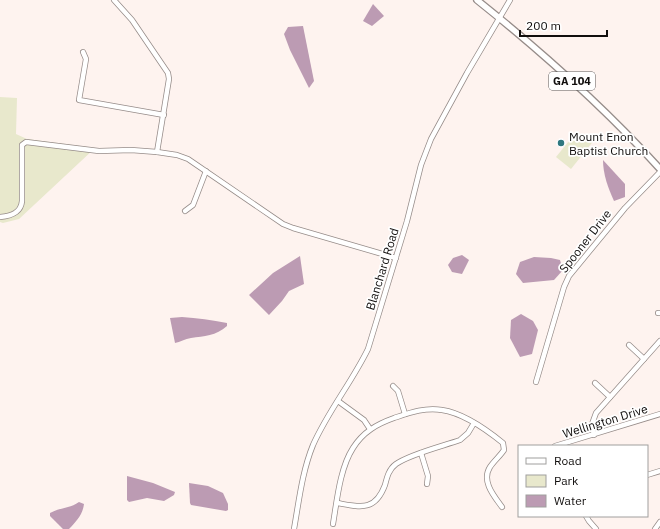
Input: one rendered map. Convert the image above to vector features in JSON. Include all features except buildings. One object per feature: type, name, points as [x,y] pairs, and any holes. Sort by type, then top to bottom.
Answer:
[{"type":"main road","name":"GA 104","points":[[477,0],[526,40],[570,79],[631,138],[660,170]]},
{"type":"street","points":[[114,0],[132,20],[168,73],[169,79],[164,116],[157,152]]},
{"type":"street","name":"Blanchard Road","points":[[294,529],[304,469],[314,444],[368,349],[407,221],[421,165],[431,139],[467,73],[510,0]]},
{"type":"street","points":[[83,52],[86,59],[79,100],[164,116]]},
{"type":"street","points":[[0,217],[13,214],[21,207],[22,145],[26,142],[99,151],[131,150],[157,152],[177,155],[188,159],[283,224],[396,258]]},
{"type":"street","name":"Spooner Drive","points":[[536,382],[564,288],[569,276],[625,208],[660,170]]},
{"type":"street","points":[[185,211],[193,205],[206,171]]},
{"type":"street","points":[[594,435],[592,424],[593,418],[660,341]]},
{"type":"street","points":[[629,346],[644,359]]},
{"type":"street","points":[[595,383],[610,397]]},
{"type":"street","points":[[393,386],[398,391],[405,414]]},
{"type":"street","points":[[338,401],[364,420],[370,429]]},
{"type":"street","points":[[333,524],[340,486],[352,448],[370,429],[381,422],[405,414],[428,409],[441,409],[455,413],[474,423],[503,443],[504,450],[489,468],[488,475],[488,485],[502,507]]},
{"type":"street","name":"Wellington Drive","points":[[559,445],[660,414]]},
{"type":"street","points":[[337,503],[358,507],[365,507],[372,504],[380,496],[387,475],[392,467],[402,460],[460,440],[468,433],[474,423]]},
{"type":"street","points":[[421,454],[428,476],[427,484]]},
{"type":"street","points":[[648,475],[660,471]]},
{"type":"street","points":[[587,517],[596,529]]},
{"type":"street","points":[[655,529],[660,522]]},
{"type":"green space","points":[[0,97],[17,98],[16,134],[27,139],[95,148],[19,219],[3,223],[0,222]]},
{"type":"green space","points":[[595,139],[571,169],[556,157],[569,141]]},
{"type":"water","points":[[373,4],[384,16],[372,26],[363,21]]},
{"type":"water","points":[[303,26],[314,81],[309,88],[290,50],[284,34],[288,27]]},
{"type":"water","points":[[603,160],[625,184],[625,197],[614,201],[606,181]]},
{"type":"water","points":[[462,255],[469,260],[462,274],[452,272],[448,265],[453,258]]},
{"type":"water","points":[[300,256],[304,284],[289,291],[269,315],[249,295],[273,273]]},
{"type":"water","points":[[534,257],[560,260],[563,270],[554,280],[523,283],[516,274],[520,262]]},
{"type":"water","points":[[521,314],[533,321],[538,330],[532,354],[520,357],[510,338],[511,320]]},
{"type":"water","points":[[182,317],[227,323],[227,326],[214,334],[189,338],[175,343],[170,318]]},
{"type":"water","points":[[127,476],[153,483],[175,492],[174,495],[164,501],[147,498],[129,502],[127,500]]},
{"type":"water","points":[[189,483],[208,486],[223,493],[228,504],[228,510],[226,511],[191,505]]},
{"type":"water","points":[[79,502],[84,504],[81,514],[77,521],[69,529],[63,529],[50,516],[50,513],[72,506]]},
{"type":"place","name":"Mount Enon Baptist Church","points":[[561,143]]}]
